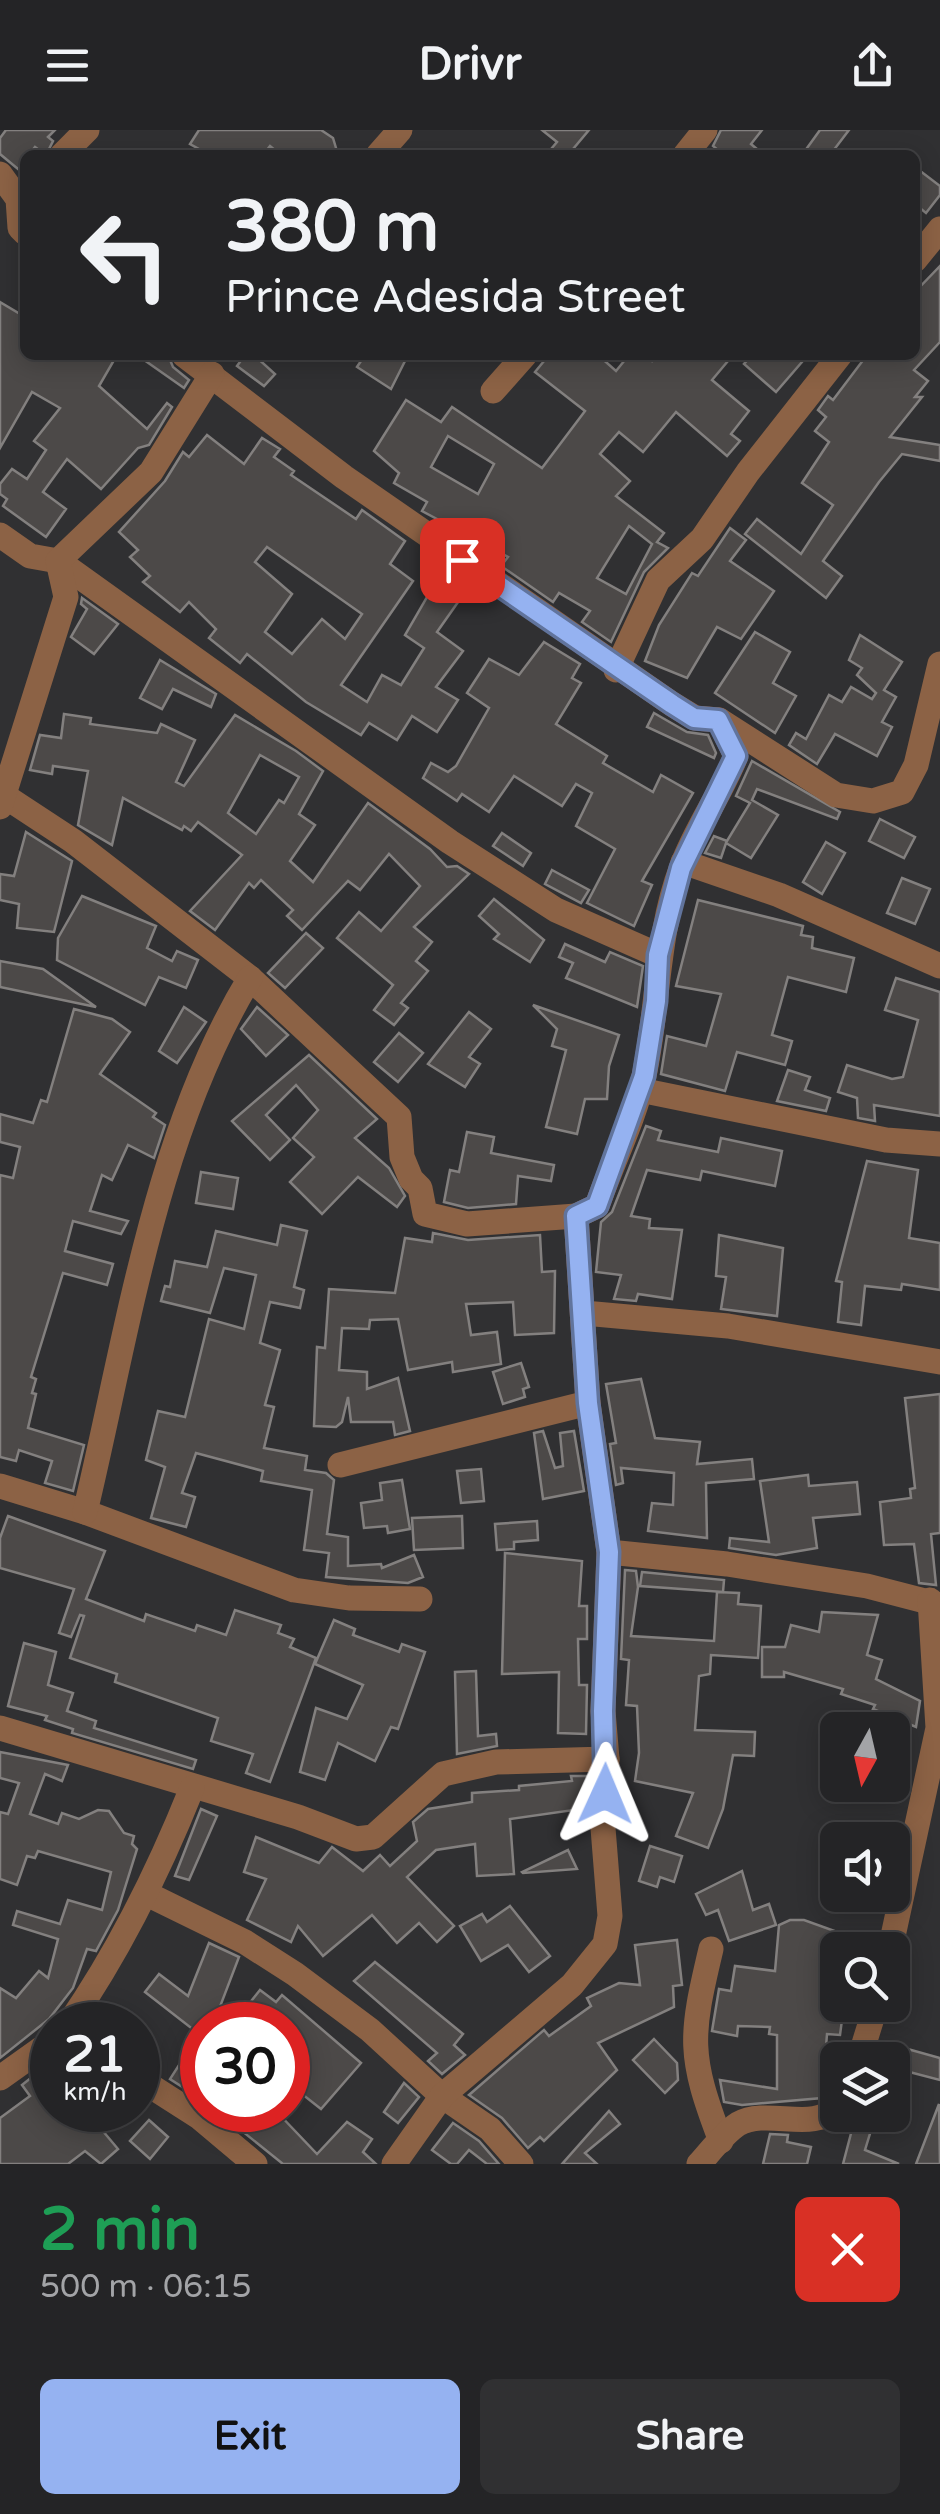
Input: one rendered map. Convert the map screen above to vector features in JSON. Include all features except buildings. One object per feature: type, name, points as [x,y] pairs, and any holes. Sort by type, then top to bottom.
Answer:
[{"type":"street","points":[[67,150],[87,130]]},
{"type":"street","points":[[382,150],[400,130]]},
{"type":"street","points":[[689,150],[705,130]]},
{"type":"street","points":[[0,174],[20,194]]},
{"type":"street","points":[[0,233],[20,199]]},
{"type":"street","points":[[920,254],[940,229]]},
{"type":"street","points":[[492,392],[521,360]]},
{"type":"street","points":[[616,670],[658,580],[702,540],[748,472],[836,360]]},
{"type":"street","points":[[58,561],[151,472],[195,361],[344,477],[616,670],[694,718],[718,720],[836,795],[873,801],[902,792],[916,765],[940,664]]},
{"type":"street","points":[[0,535],[30,556],[58,561],[450,842],[556,910],[658,955]]},
{"type":"street","points":[[58,561],[66,597],[1,801],[73,841],[250,978],[399,1117],[402,1157],[411,1179],[420,1188],[425,1214],[467,1224],[576,1216],[597,1206],[640,1090],[656,1001],[658,955],[683,862],[723,790],[736,756],[718,720]]},
{"type":"street","points":[[683,862],[750,883],[940,966]]},
{"type":"street","points":[[86,1512],[115,1370],[174,1156],[223,1022],[250,978]]},
{"type":"street","points":[[640,1090],[886,1140],[940,1144]]},
{"type":"street","points":[[394,2164],[442,2096],[572,1985],[606,1944],[610,1916],[603,1828],[607,1760],[603,1711],[609,1552],[588,1403],[576,1216]]},
{"type":"street","points":[[584,1314],[728,1326],[940,1362]]},
{"type":"street","points":[[340,1465],[588,1403]]},
{"type":"street","points":[[0,1486],[86,1512],[294,1590],[350,1598],[420,1598]]},
{"type":"street","points":[[609,1552],[727,1564],[935,1603],[938,1728],[894,1932]]},
{"type":"street","points":[[0,1728],[298,1817],[356,1840],[372,1837],[443,1774],[496,1762],[607,1760]]},
{"type":"street","points":[[84,2002],[147,1894],[192,1788]]},
{"type":"street","points":[[147,1894],[245,1942],[295,1974],[370,2030],[442,2096],[490,2129],[520,2164]]},
{"type":"street","points":[[710,1949],[695,2016],[693,2059],[722,2141]]},
{"type":"street","points":[[0,2078],[30,2057]]},
{"type":"street","points":[[160,2092],[199,2117],[254,2164]]},
{"type":"street","points":[[698,2164],[738,2124],[820,2117]]},
{"type":"route","points":[[462,560],[616,670],[694,718],[718,720],[736,756],[723,790],[681,868],[658,955],[656,1001],[640,1090],[597,1206],[576,1216],[588,1403],[609,1552],[603,1711],[605,1794]]}]
